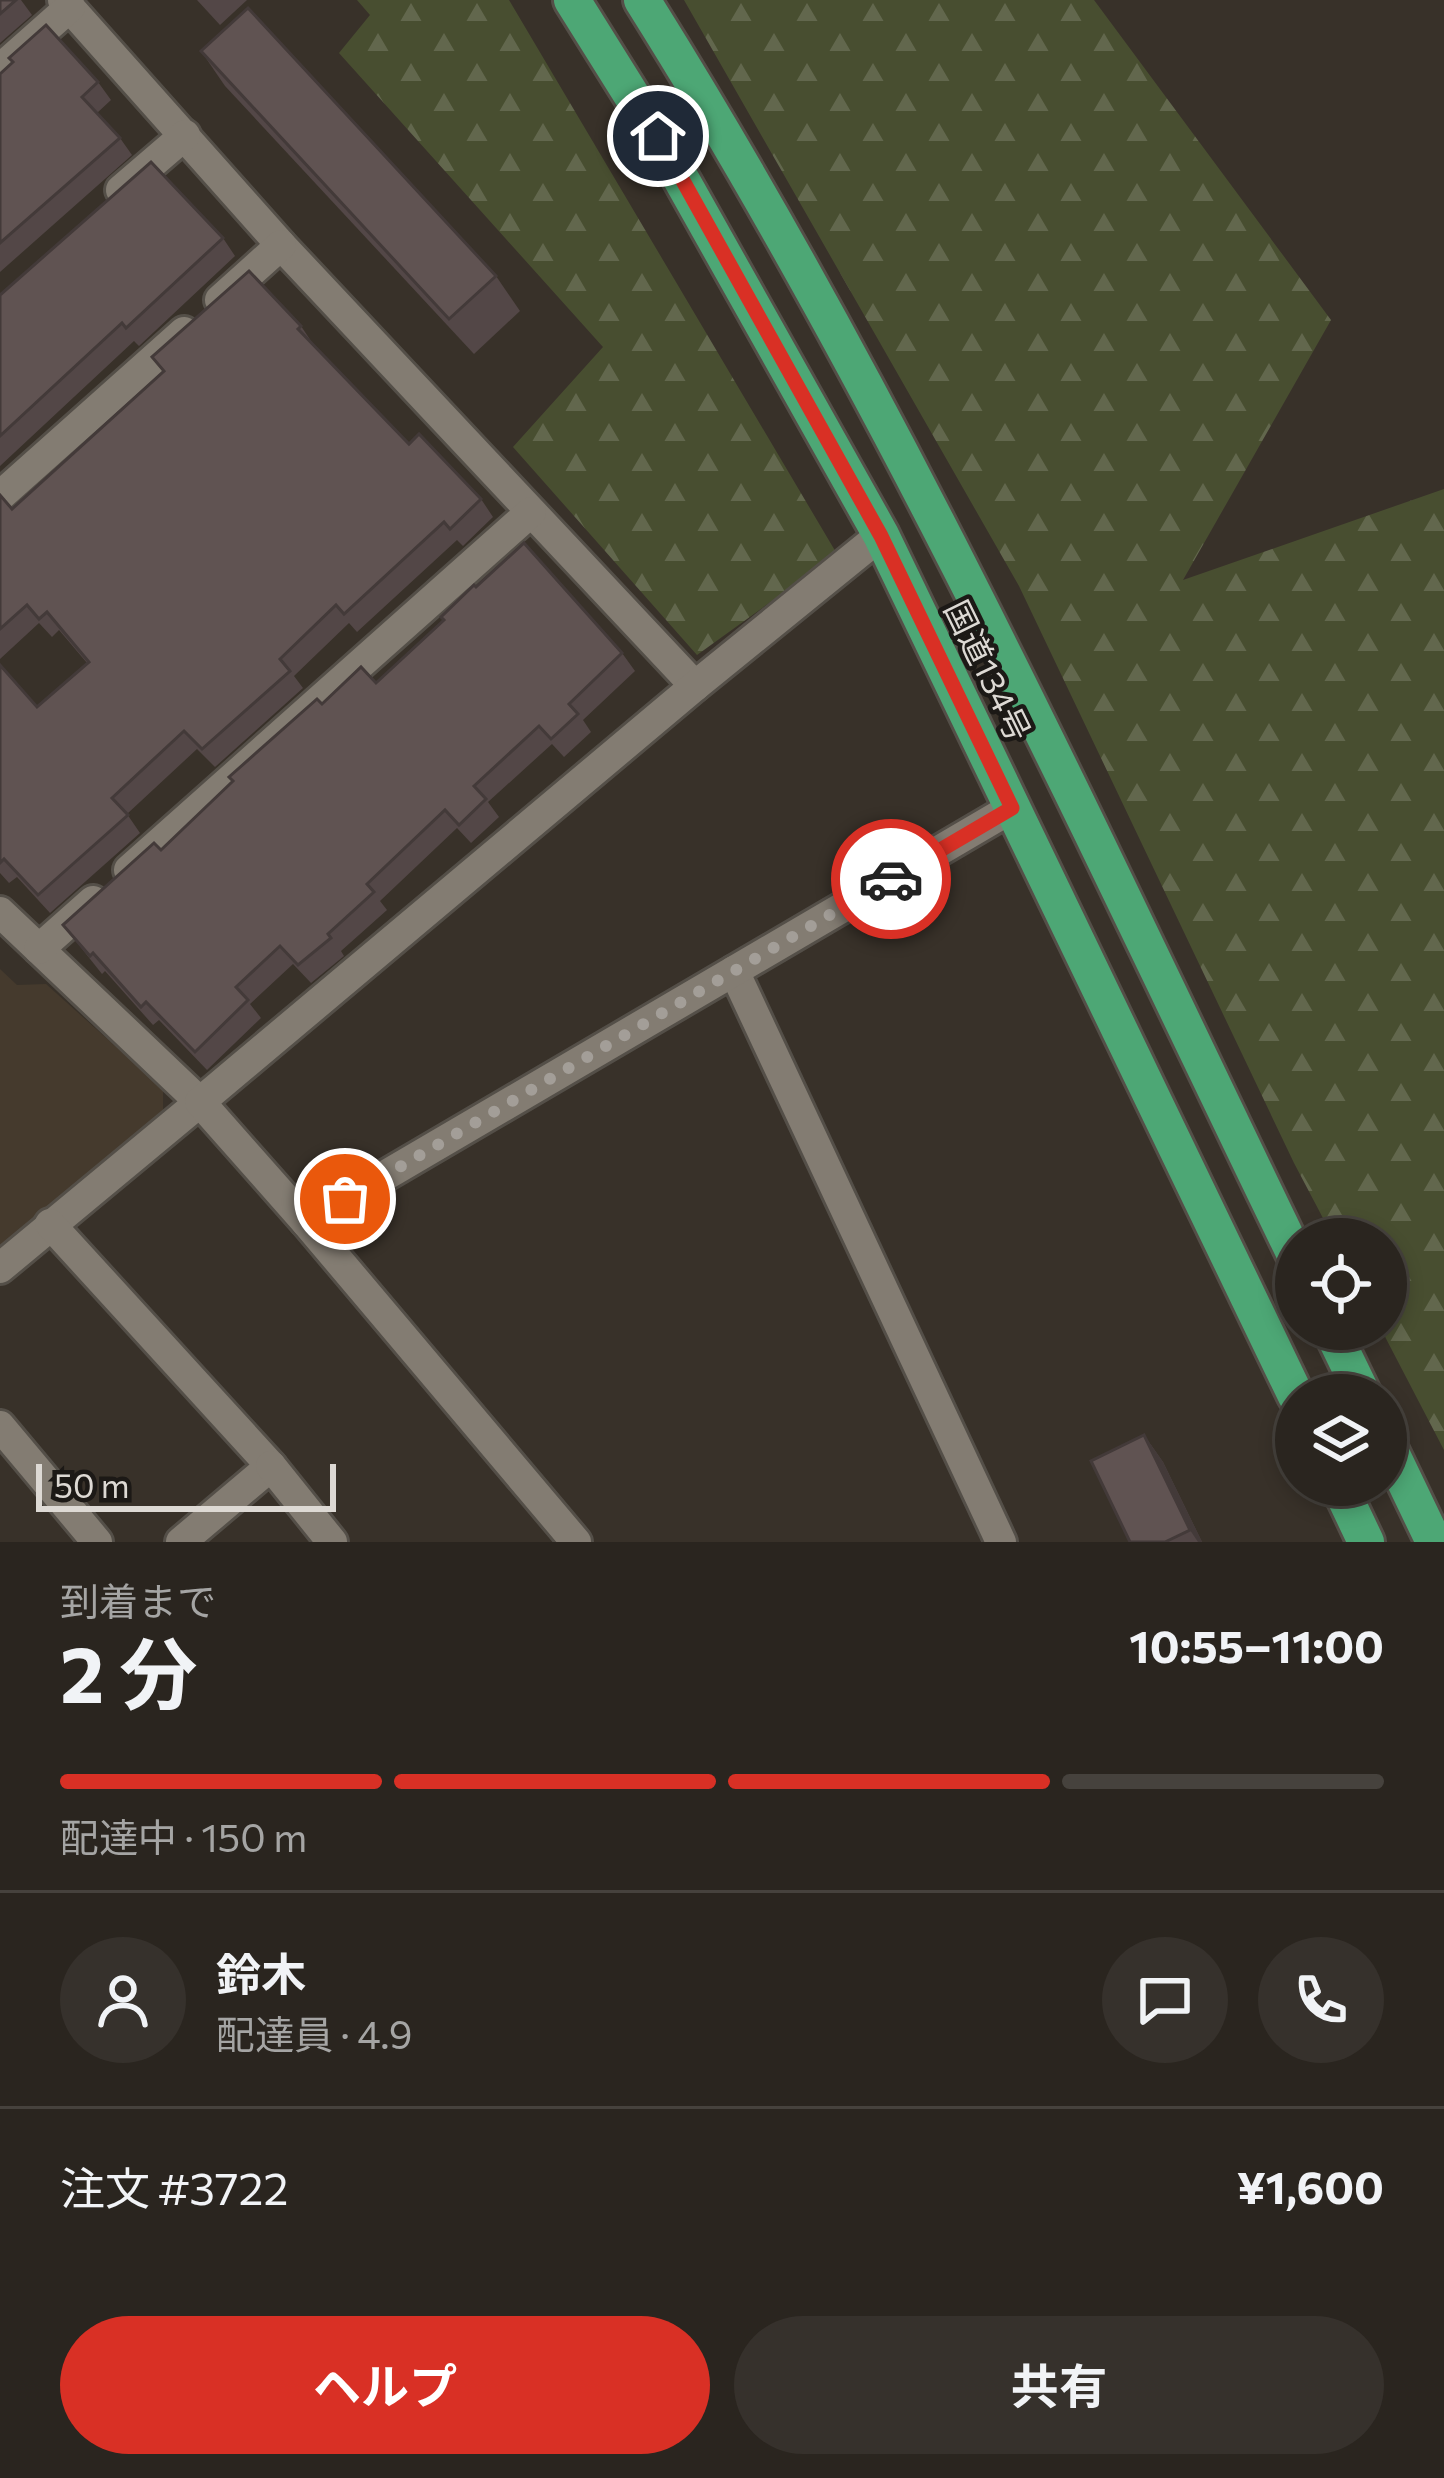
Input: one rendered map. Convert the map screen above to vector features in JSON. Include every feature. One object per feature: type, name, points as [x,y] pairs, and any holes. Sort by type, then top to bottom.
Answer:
[{"type":"highway","name":"国道134号","points":[[572,0],[658,136],[881,536],[1285,1374]]},
{"type":"highway","name":"国道134号","points":[[642,0],[818,295],[931,504],[1277,1218]]},
{"type":"highway","points":[[1407,1486],[1434,1542]]},
{"type":"highway","points":[[1349,1506],[1366,1542]]},
{"type":"street","points":[[0,69],[67,4],[281,245],[695,686]]},
{"type":"street","points":[[101,208],[184,134]]},
{"type":"street","points":[[0,496],[281,245]]},
{"type":"street","points":[[39,950],[531,512]]},
{"type":"street","points":[[0,1268],[881,536]]},
{"type":"street","points":[[306,1222],[1012,808]]},
{"type":"street","points":[[0,912],[200,1102],[576,1542]]},
{"type":"street","points":[[734,971],[1001,1542]]},
{"type":"street","points":[[50,1224],[271,1466],[332,1542]]},
{"type":"street","points":[[0,1426],[97,1542]]},
{"type":"street","points":[[181,1542],[271,1466]]},
{"type":"shaded area","points":[[0,969],[17,985],[46,984],[163,1089],[163,1110],[0,1251]]},
{"type":"green space","points":[[357,0],[509,0],[837,554],[697,655],[513,447],[603,347],[339,53],[370,15]]},
{"type":"green space","points":[[684,0],[1094,0],[1331,320],[1183,580],[1444,489],[1444,1450],[1392,1350],[1407,1350],[1407,1218],[1323,1218],[1019,586]]},
{"type":"building","points":[[0,0],[16,0],[0,14]]},
{"type":"building","points":[[248,8],[496,276],[449,319],[201,51]]},
{"type":"building","points":[[46,25],[98,82],[82,97],[120,138],[0,243],[0,74],[13,62],[9,58]]},
{"type":"building","points":[[151,162],[223,238],[0,436],[0,295]]},
{"type":"building","points":[[249,271],[409,444],[419,434],[481,499],[450,529],[444,522],[344,614],[336,605],[280,659],[290,671],[202,749],[184,731],[112,798],[128,815],[38,895],[4,859],[0,863],[0,665],[37,707],[89,662],[47,612],[39,619],[27,605],[0,629],[0,495],[12,509],[164,371],[152,357]]},
{"type":"building","points":[[524,543],[622,653],[569,704],[578,714],[551,739],[539,726],[474,786],[486,799],[459,825],[445,810],[367,884],[374,892],[328,934],[331,938],[298,965],[280,946],[236,987],[248,1000],[195,1052],[146,1002],[141,1007],[63,925],[154,843],[161,850],[233,781],[229,777],[317,699],[322,704],[361,667],[376,683],[474,585]]},
{"type":"building","points":[[1144,1435],[1190,1530],[1165,1542],[1130,1542],[1091,1461]]},
{"type":"way so far","points":[[345,1199],[891,879]]},
{"type":"route","points":[[658,136],[881,536],[1012,808],[891,879]]}]
